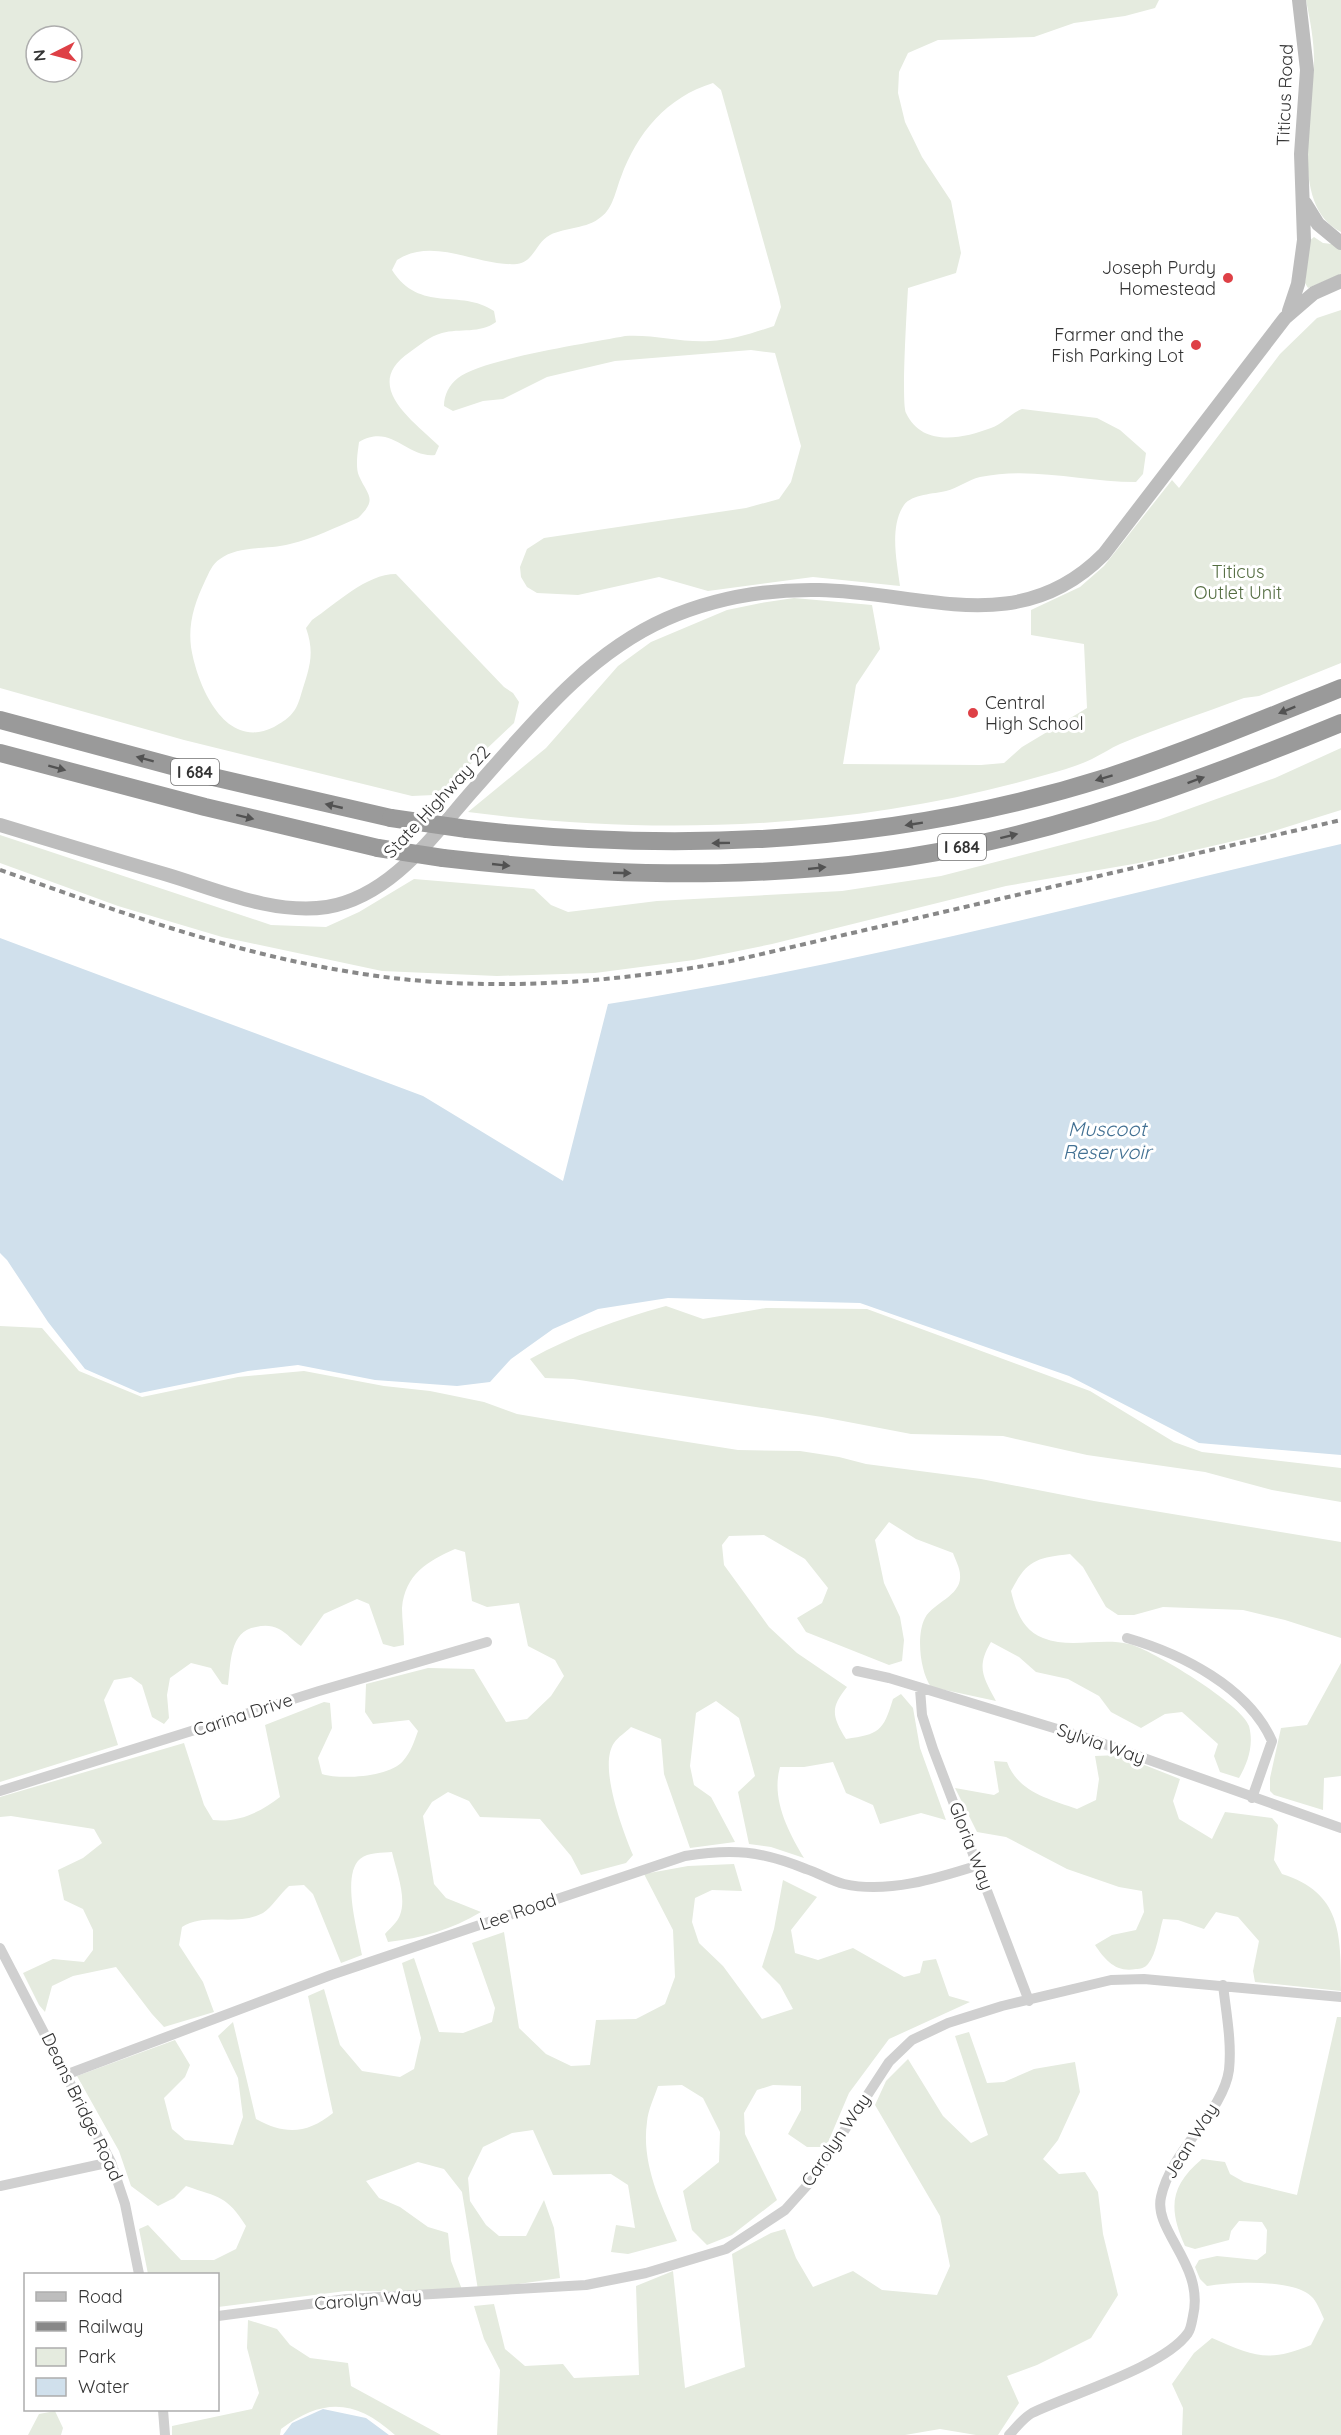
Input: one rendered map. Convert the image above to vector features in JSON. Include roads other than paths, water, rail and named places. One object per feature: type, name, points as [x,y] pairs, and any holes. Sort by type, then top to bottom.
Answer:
[{"type":"highway","name":"I 684","points":[[0,720],[224,779],[392,818],[467,829],[597,841],[706,843],[792,839],[919,823],[982,811],[1107,777],[1189,748],[1341,688]]},
{"type":"highway","name":"I 684","points":[[0,753],[205,807],[378,848],[442,858],[585,872],[717,874],[794,870],[925,854],[989,841],[1116,807],[1242,763],[1341,723]]},
{"type":"main road","name":"Titicus Road","points":[[1285,318],[1295,294],[1302,262],[1300,154],[1307,70],[1299,0]]},
{"type":"main road","name":"Titicus Road","points":[[1302,193],[1308,210],[1318,224],[1341,243]]},
{"type":"main road","points":[[1285,318],[1314,293],[1341,281]]},
{"type":"main road","name":"State Highway 22","points":[[0,825],[266,903],[308,908],[344,903],[377,887],[410,860],[553,703],[591,666],[629,638],[687,611],[732,598],[782,590],[850,592],[960,604],[1006,606],[1062,588],[1104,554],[1285,318]]},
{"type":"street","points":[[1127,1638],[1181,1657],[1245,1701],[1263,1720],[1272,1741],[1252,1798]]},
{"type":"street","name":"Carina Drive","points":[[0,1791],[319,1691],[487,1642]]},
{"type":"street","name":"Sylvia Way","points":[[858,1671],[889,1678],[1090,1739],[1341,1828]]},
{"type":"street","name":"Gloria Way","points":[[920,1689],[922,1715],[933,1749],[1029,2001]]},
{"type":"street","name":"Lee Road","points":[[68,2074],[331,1975],[686,1856],[718,1851],[760,1853],[843,1884],[861,1886],[900,1885],[979,1865]]},
{"type":"street","name":"Deans Bridge Road","points":[[0,1948],[68,2074],[111,2162],[125,2204],[139,2273]]},
{"type":"street","name":"Carolyn Way","points":[[219,2316],[347,2299],[586,2285],[646,2273],[726,2249],[785,2210],[812,2180],[889,2062],[912,2040],[948,2023],[1111,1980],[1144,1979],[1223,1984],[1341,1997]]},
{"type":"street","name":"Jean Way","points":[[1009,2435],[1030,2414],[1149,2362],[1173,2349],[1190,2332],[1196,2306],[1191,2272],[1161,2215],[1160,2199],[1168,2173],[1218,2099],[1228,2072],[1229,2040],[1223,1984]]},
{"type":"street","points":[[0,2186],[111,2162]]},
{"type":"street","points":[[163,2411],[165,2435]]},
{"type":"water","name":"Muscoot Reservoir","points":[[1341,844],[1341,1455],[1199,1443],[1069,1376],[860,1303],[668,1298],[598,1309],[553,1329],[511,1359],[490,1382],[457,1386],[375,1380],[298,1365],[248,1371],[140,1393],[85,1369],[48,1322],[0,1253],[0,938],[423,1096],[563,1181],[608,1004],[793,971]]},
{"type":"water","points":[[323,2409],[366,2418],[389,2435],[283,2435],[292,2423]]},
{"type":"railway","points":[[0,870],[176,930],[311,965],[403,979],[450,983],[542,983],[635,976],[727,962],[1341,820]]},
{"type":"place","name":"Joseph Purdy Homestead","points":[[1228,278]]},
{"type":"place","name":"Farmer and the Fish Parking Lot","points":[[1196,345]]},
{"type":"place","name":"Central High School","points":[[973,713]]},
{"type":"park label","name":"Titicus Outlet Unit","points":[[1238,582]]}]
